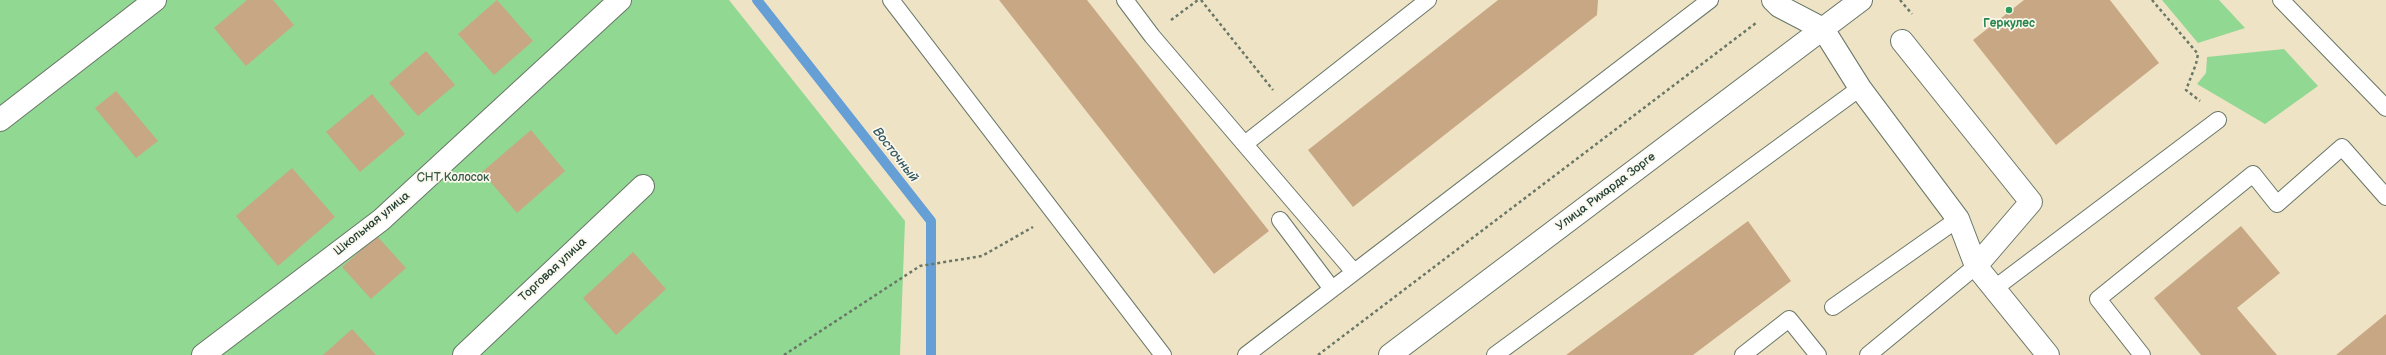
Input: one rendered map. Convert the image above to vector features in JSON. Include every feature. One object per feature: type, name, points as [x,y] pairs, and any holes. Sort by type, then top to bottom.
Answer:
[{"type":"street","points":[[0,120],[155,0]]},
{"type":"street","name":"Школьная улица","points":[[203,355],[381,220],[620,0]]},
{"type":"street","points":[[1823,29],[1861,0]]},
{"type":"street","points":[[1776,3],[1823,29],[1860,88],[1958,219],[1976,266],[2048,355]]},
{"type":"street","name":"Улица Рихарда Зорге","points":[[1390,355],[1823,29]]},
{"type":"street","points":[[1902,41],[2031,202],[1976,266]]},
{"type":"street","name":"Торговая улица","points":[[464,355],[643,186]]},
{"type":"lane","points":[[891,0],[1163,355]]},
{"type":"lane","points":[[1125,0],[1152,36],[1246,143],[1354,272]]},
{"type":"lane","points":[[1246,143],[1428,0]]},
{"type":"lane","points":[[1246,355],[1710,0]]},
{"type":"lane","points":[[2281,0],[2386,108]]},
{"type":"lane","points":[[1495,355],[1860,88]]},
{"type":"lane","points":[[1995,288],[2218,120]]},
{"type":"lane","points":[[2142,355],[2098,299],[2253,174],[2277,204],[2342,147],[2386,197]]},
{"type":"lane","points":[[1833,307],[1958,219]]},
{"type":"lane","points":[[1280,220],[1332,289]]},
{"type":"lane","points":[[1868,355],[1976,266]]},
{"type":"lane","points":[[1743,355],[1789,319],[1818,355]]},
{"type":"path","points":[[1152,36],[1198,0]]},
{"type":"path","points":[[1201,0],[1289,109]]},
{"type":"path","points":[[2152,0],[2198,54],[2196,64],[2186,90],[2214,112],[2218,120]]},
{"type":"path","points":[[1318,355],[1776,3]]},
{"type":"path","points":[[784,355],[920,266],[982,256],[1055,214]]},
{"type":"green space","name":"СНТ Колосок","points":[[0,0],[729,0],[905,221],[900,355],[0,355]]},
{"type":"green space","points":[[2162,0],[2219,0],[2245,28],[2198,43]]},
{"type":"green space","points":[[2284,49],[2318,86],[2265,124],[2197,84],[2206,73],[2207,57]]},
{"type":"building","points":[[247,0],[273,0],[294,25],[246,66],[214,28]]},
{"type":"building","points":[[497,0],[533,41],[494,75],[458,34]]},
{"type":"building","points":[[999,0],[1087,0],[1269,231],[1214,274]]},
{"type":"building","points":[[1498,0],[1598,0],[1597,15],[1353,207],[1308,150]]},
{"type":"building","points":[[2024,0],[2110,0],[2159,63],[2056,145],[1973,40]]},
{"type":"building","points":[[426,51],[455,85],[418,116],[389,83]]},
{"type":"building","points":[[116,91],[158,141],[136,158],[95,108]]},
{"type":"building","points":[[372,94],[405,134],[360,172],[326,132]]},
{"type":"building","points":[[531,130],[565,171],[517,213],[482,172]]},
{"type":"building","points":[[292,168],[335,217],[278,266],[236,216]]},
{"type":"building","points":[[1748,221],[1791,281],[1693,355],[1566,355]]},
{"type":"building","points":[[2241,226],[2280,273],[2237,308],[2277,355],[2201,355],[2154,298]]},
{"type":"building","points":[[377,236],[406,268],[371,299],[342,267]]},
{"type":"building","points":[[633,252],[666,289],[616,335],[583,298]]},
{"type":"building","points":[[2386,314],[2386,355],[2336,355]]},
{"type":"building","points":[[352,329],[376,355],[323,355]]},
{"type":"waterway","name":"Восточный","points":[[757,0],[931,221],[931,355]]},
{"type":"place","name":"Геркулес","points":[[2009,10]]}]
